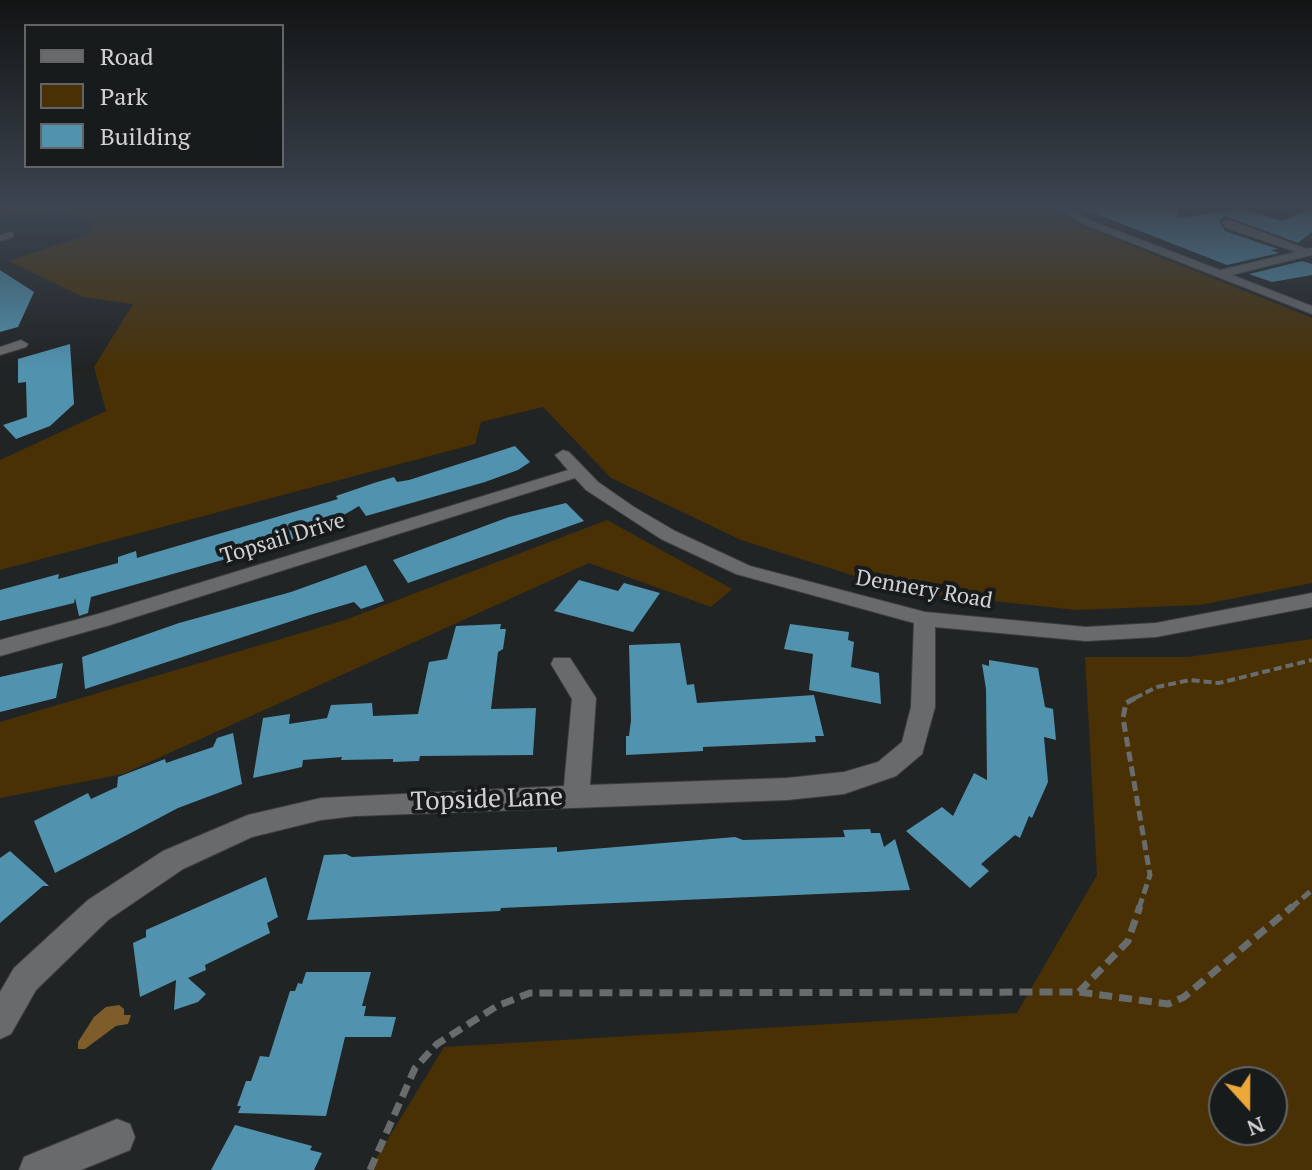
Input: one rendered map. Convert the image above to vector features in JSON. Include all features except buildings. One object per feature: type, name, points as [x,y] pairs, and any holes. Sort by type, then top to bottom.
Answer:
[{"type":"street","points":[[1185,261],[1312,310]]},
{"type":"street","points":[[1219,274],[1274,261]]},
{"type":"street","points":[[0,351],[21,344]]},
{"type":"street","name":"Dennery Road","points":[[563,455],[592,486],[668,535],[743,570],[925,619],[1086,634],[1156,630],[1312,600]]},
{"type":"street","name":"Topsail Drive","points":[[0,648],[103,620],[578,472]]},
{"type":"street","name":"Topside Lane","points":[[0,1023],[25,979],[81,925],[136,883],[214,840],[282,818],[355,805],[787,789],[844,783],[887,769],[913,747],[923,707],[925,619]]},
{"type":"street","points":[[562,664],[584,698],[576,797]]},
{"type":"street","points":[[37,1170],[117,1137]]},
{"type":"path","points":[[1079,992],[1128,941],[1150,875],[1123,718],[1126,703],[1157,687],[1190,680],[1219,683],[1312,660]]},
{"type":"path","points":[[370,1170],[415,1068],[437,1044],[497,1006],[530,993],[1079,992],[1168,1004],[1184,997],[1312,890]]},
{"type":"green space","points":[[8,261],[1169,261],[1312,318],[1312,583],[1200,605],[1076,610],[902,591],[741,540],[611,478],[543,407],[481,422],[475,444],[0,570],[0,460],[106,411],[94,367],[133,304],[83,297]]},
{"type":"green space","points":[[607,520],[732,589],[711,607],[589,563],[123,774],[0,798],[0,722],[345,620]]},
{"type":"green space","points":[[1312,639],[1312,1170],[369,1170],[444,1047],[1017,1013],[1097,875],[1085,657],[1188,657]]},
{"type":"shaded area","points":[[119,1005],[124,1009],[124,1015],[131,1015],[128,1024],[116,1026],[85,1049],[78,1049],[78,1042],[94,1017],[106,1007]]}]
